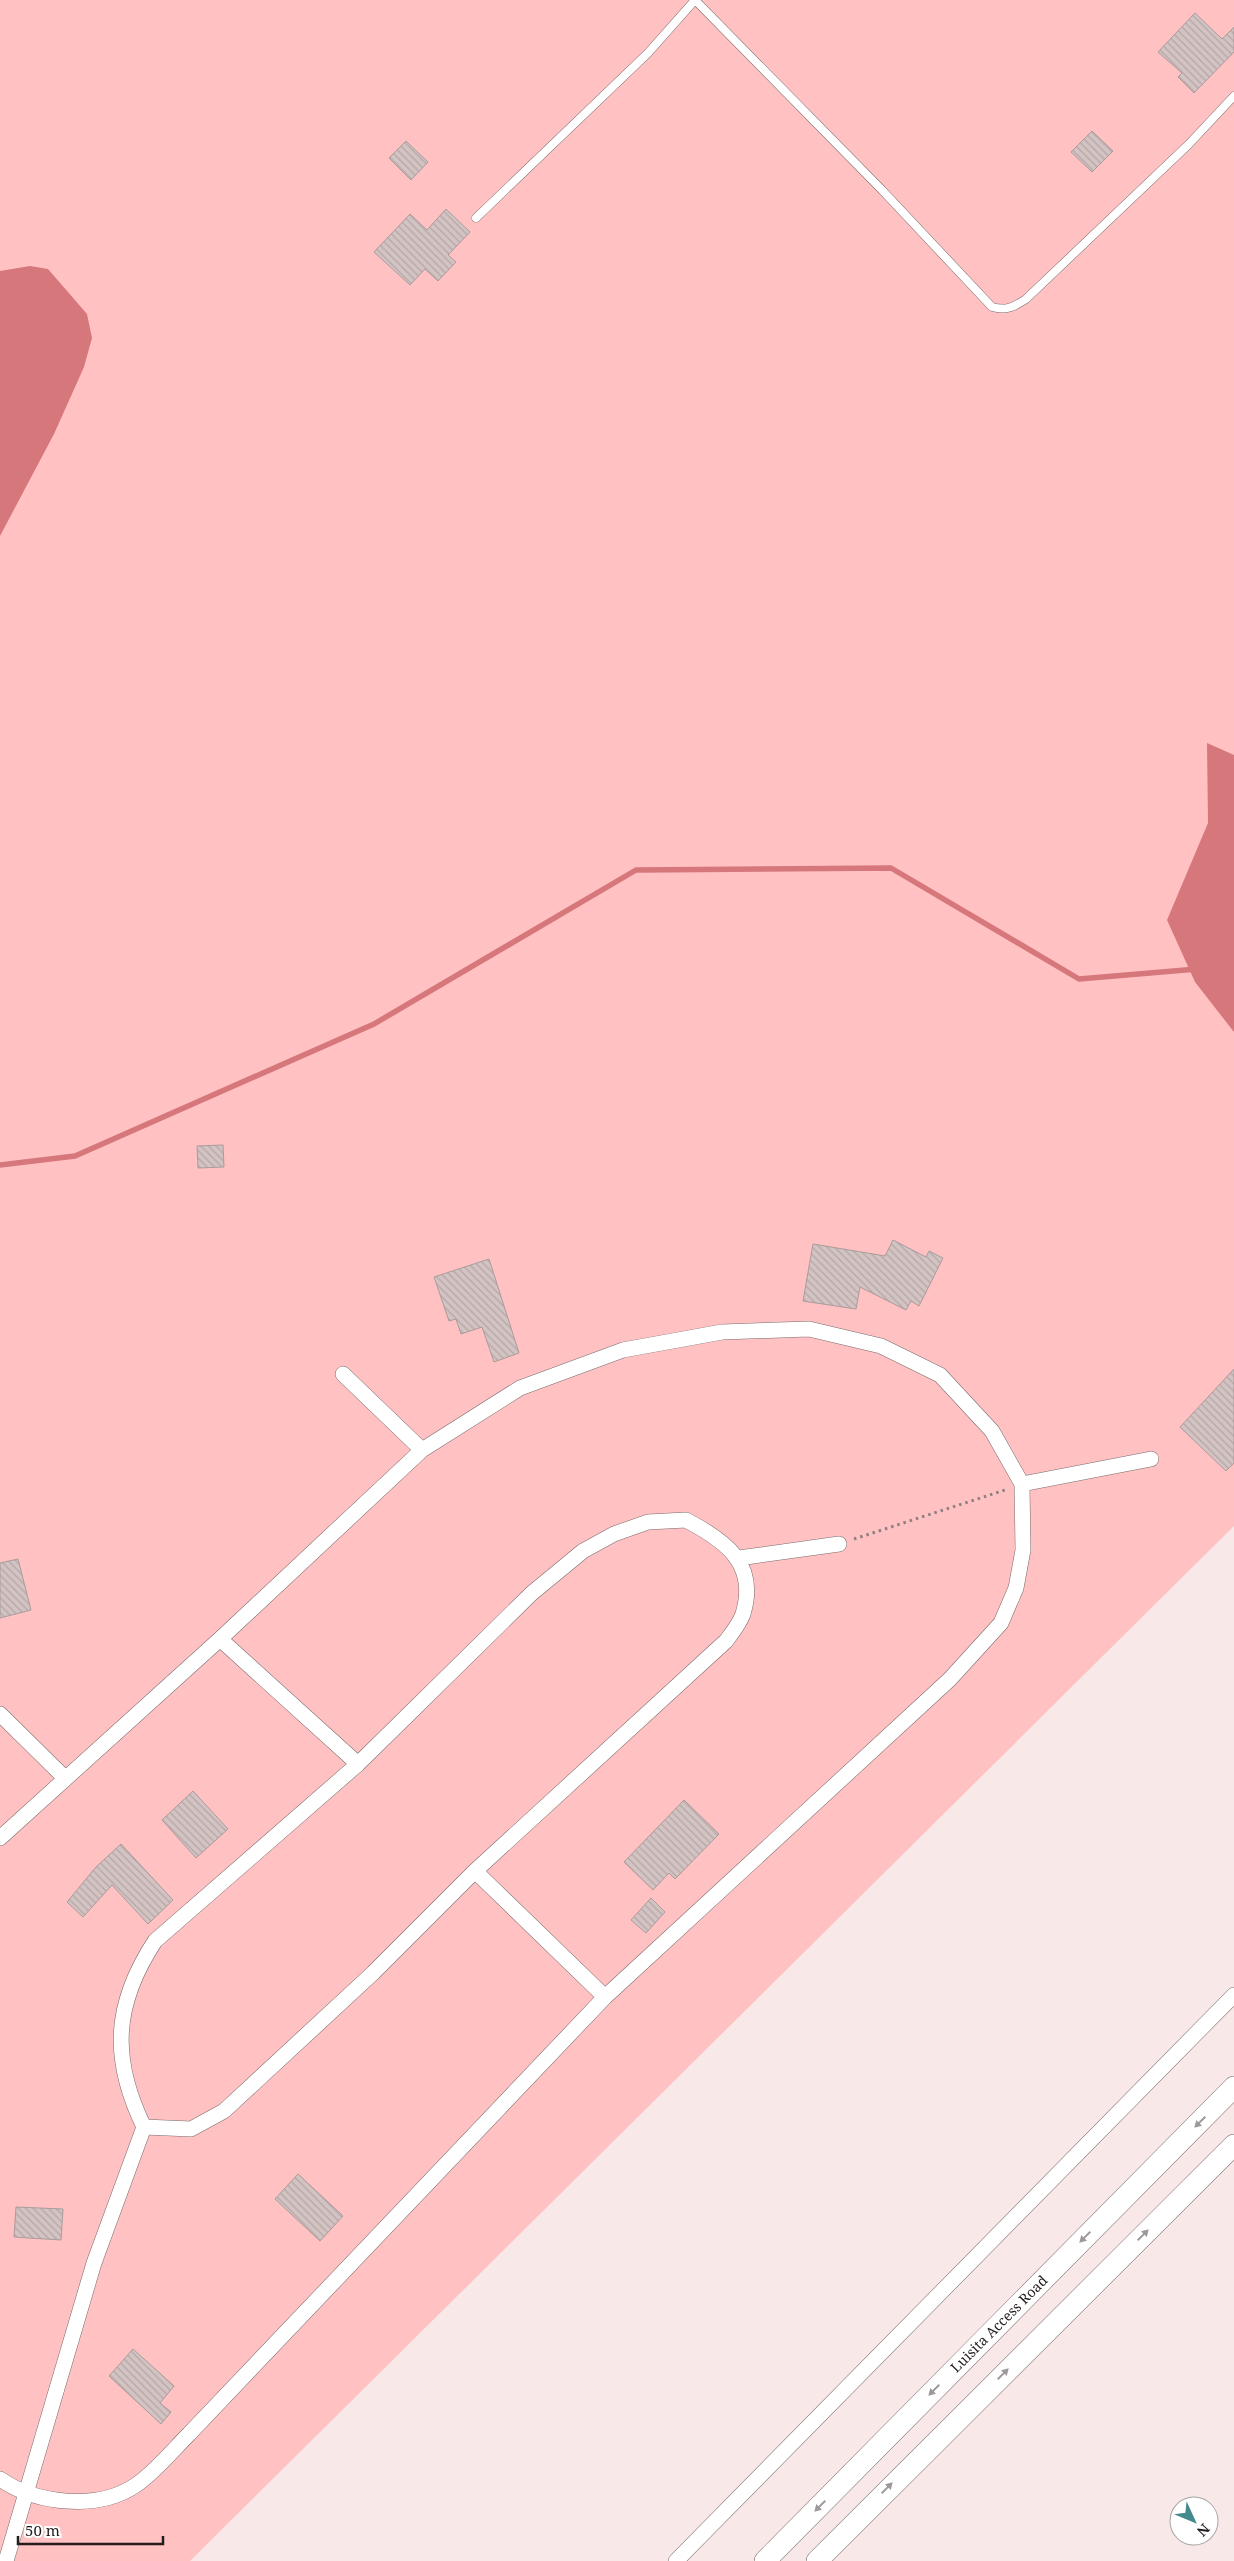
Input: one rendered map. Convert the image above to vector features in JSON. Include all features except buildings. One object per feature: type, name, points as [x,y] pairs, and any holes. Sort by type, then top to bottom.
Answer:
[{"type":"main road","name":"Luisita Access Road","points":[[765,2561],[1234,2087]]},
{"type":"main road","points":[[817,2561],[1234,2145]]},
{"type":"street","points":[[0,1838],[220,1639],[422,1450],[520,1388],[623,1350],[722,1332],[809,1329],[881,1346],[940,1374],[992,1431],[1022,1484],[1023,1550],[1016,1588],[1001,1623],[950,1679],[605,1997],[189,2434],[135,2486],[105,2499],[77,2502],[28,2495],[0,2479]]},
{"type":"street","points":[[343,1374],[422,1450]]},
{"type":"street","points":[[1022,1484],[1151,1459]]},
{"type":"street","points":[[6,2561],[28,2495],[94,2263],[144,2127],[133,2104],[122,2071],[121,2029],[128,1994],[139,1965],[155,1941],[358,1764],[532,1593],[583,1552],[614,1534],[648,1522],[686,1520],[714,1535],[739,1558],[748,1584],[743,1616],[726,1640],[475,1871],[373,1973],[224,2111],[191,2129],[168,2130],[144,2127]]},
{"type":"street","points":[[739,1558],[839,1544]]},
{"type":"street","points":[[220,1639],[358,1764]]},
{"type":"street","points":[[0,1714],[65,1778]]},
{"type":"street","points":[[475,1871],[605,1997]]},
{"type":"street","points":[[676,2561],[1234,1995]]},
{"type":"lane","points":[[476,218],[648,53],[695,0],[882,190],[992,307],[1000,310],[1009,309],[1026,299],[1189,144],[1234,96]]},
{"type":"path","points":[[839,1544],[1022,1484]]},
{"type":"shaded area","points":[[0,0],[1234,0],[1234,1526],[190,2561],[0,2561]]},
{"type":"shaded area","points":[[30,266],[48,269],[87,314],[92,338],[84,367],[54,434],[0,536],[0,271]]},
{"type":"shaded area","points":[[1207,743],[1234,755],[1234,1032],[1195,982],[1167,920],[1208,823]]},
{"type":"waterway","points":[[0,1165],[75,1156],[374,1024],[636,870],[891,868],[1079,979],[1197,969]]}]
